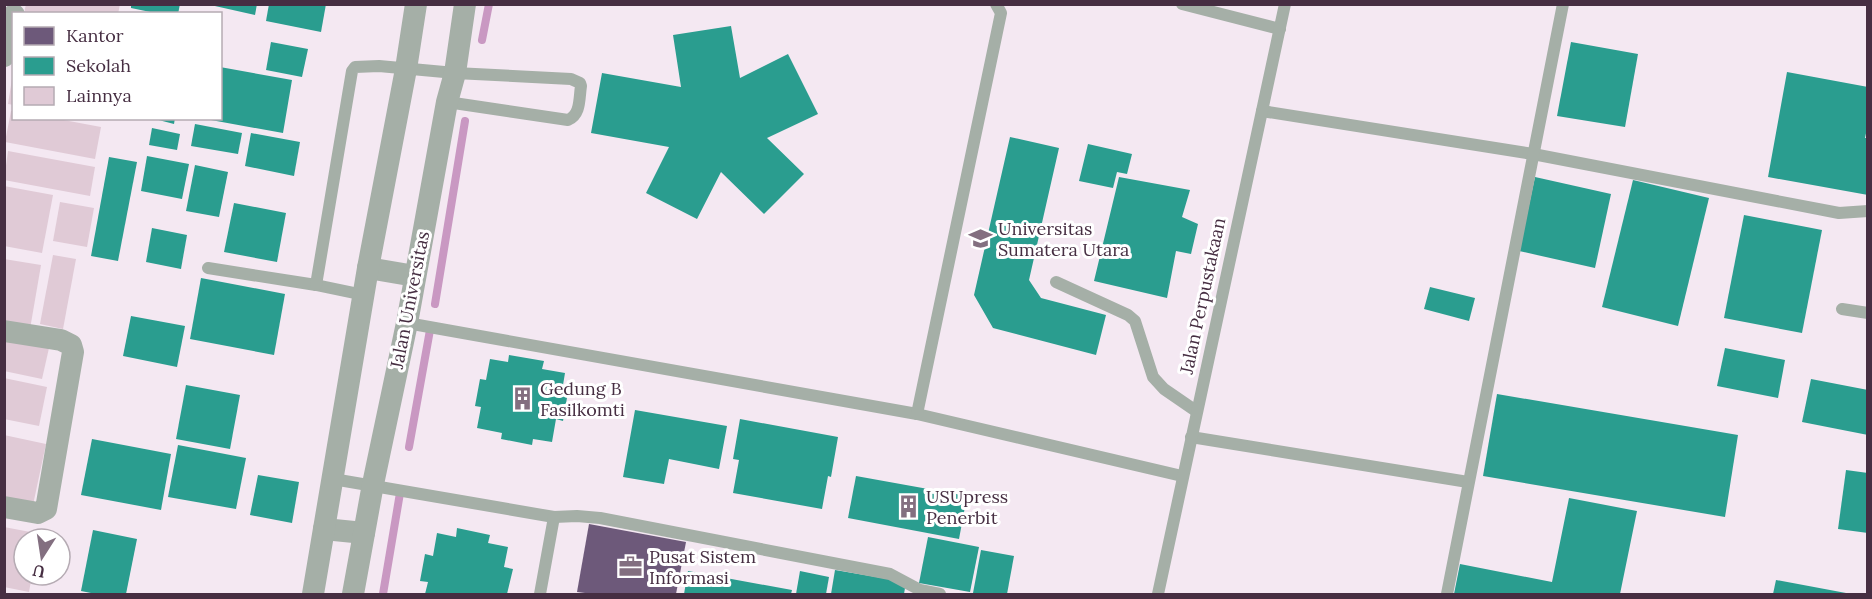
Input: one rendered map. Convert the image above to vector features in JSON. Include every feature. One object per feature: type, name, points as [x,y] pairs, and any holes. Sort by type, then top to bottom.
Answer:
[{"type":"street","points":[[313,594],[368,268],[417,4]]},
{"type":"street","name":"Jalan Universitas","points":[[353,594],[373,484],[407,323],[447,102],[455,73],[465,4]]},
{"type":"street","points":[[4,56],[12,22]]},
{"type":"street","points":[[368,268],[415,276]]},
{"type":"street","points":[[4,331],[61,340],[71,345],[73,352],[46,509],[38,513],[4,507]]},
{"type":"street","points":[[324,530],[364,533]]},
{"type":"lane","points":[[917,414],[1001,13],[996,4]]},
{"type":"lane","points":[[1182,4],[1280,29]]},
{"type":"lane","name":"Jalan Perpustakaan","points":[[1158,594],[1286,4]]},
{"type":"lane","points":[[1447,594],[1563,4]]},
{"type":"lane","points":[[316,285],[352,71],[355,67],[571,80],[580,82],[581,86],[577,113],[568,120],[447,102]]},
{"type":"lane","points":[[1262,111],[1533,154],[1839,213],[1868,211]]},
{"type":"lane","points":[[208,268],[364,295]]},
{"type":"lane","points":[[1056,282],[1128,315],[1135,321],[1153,377],[1164,388],[1196,411]]},
{"type":"lane","points":[[1842,309],[1868,313]]},
{"type":"lane","points":[[407,323],[917,414],[1182,476]]},
{"type":"lane","points":[[1191,437],[1468,483]]},
{"type":"lane","points":[[333,479],[373,484],[554,517],[600,518],[890,574],[920,590],[940,594]]},
{"type":"lane","points":[[540,594],[554,517]]},
{"type":"building: Kantor","name":"Pusat Sistem Informasi","points":[[589,524],[686,542],[676,594],[577,592]]},
{"type":"building: Sekolah","points":[[131,4],[180,4],[178,12],[150,12],[131,8]]},
{"type":"building: Sekolah","points":[[206,4],[257,4],[255,15]]},
{"type":"building: Sekolah","points":[[269,4],[326,4],[321,32],[266,21]]},
{"type":"building: Sekolah","points":[[731,26],[740,78],[788,54],[818,114],[767,138],[804,174],[764,214],[721,172],[697,219],[646,193],[669,147],[591,133],[602,73],[681,87],[673,35]]},
{"type":"building: Sekolah","points":[[271,42],[308,49],[302,77],[266,70]]},
{"type":"building: Sekolah","points":[[1571,42],[1638,54],[1625,127],[1557,116]]},
{"type":"building: Sekolah","points":[[222,67],[292,80],[283,133],[211,120],[222,120]]},
{"type":"building: Sekolah","points":[[1787,72],[1868,87],[1868,124],[1865,138],[1868,138],[1868,195],[1768,177]]},
{"type":"building: Sekolah","points":[[159,120],[175,120],[174,124]]},
{"type":"building: Sekolah","points":[[195,124],[242,133],[238,154],[191,146]]},
{"type":"building: Sekolah","points":[[152,128],[180,134],[177,150],[149,145]]},
{"type":"building: Sekolah","points":[[251,133],[300,142],[294,176],[245,166]]},
{"type":"building: Sekolah","points":[[1010,137],[1059,148],[1029,280],[1041,298],[1106,315],[1096,355],[993,328],[974,295]]},
{"type":"building: Sekolah","points":[[1088,144],[1132,154],[1127,174],[1117,172],[1113,188],[1079,181]]},
{"type":"building: Sekolah","points":[[147,156],[189,164],[182,199],[141,191]]},
{"type":"building: Sekolah","points":[[109,157],[137,162],[118,261],[91,256]]},
{"type":"building: Sekolah","points":[[195,165],[228,172],[219,217],[186,211]]},
{"type":"building: Sekolah","points":[[1119,177],[1190,190],[1182,217],[1198,224],[1191,254],[1176,251],[1167,298],[1094,281]]},
{"type":"building: Sekolah","points":[[1535,177],[1611,194],[1595,268],[1519,251]]},
{"type":"building: Sekolah","points":[[1633,180],[1709,198],[1678,326],[1602,307]]},
{"type":"building: Sekolah","points":[[234,203],[286,213],[277,262],[224,252]]},
{"type":"building: Sekolah","points":[[1744,215],[1822,230],[1802,333],[1724,318]]},
{"type":"building: Sekolah","points":[[152,228],[187,235],[181,269],[146,262]]},
{"type":"building: Sekolah","points":[[201,278],[285,294],[274,355],[190,339]]},
{"type":"building: Sekolah","points":[[1430,287],[1475,298],[1469,321],[1424,309]]},
{"type":"building: Sekolah","points":[[131,316],[185,326],[177,367],[123,356]]},
{"type":"building: Sekolah","points":[[1725,348],[1785,360],[1778,398],[1717,386]]},
{"type":"building: Sekolah","name":"Gedung B Fasilkomti","points":[[509,355],[544,361],[542,369],[565,373],[562,391],[568,392],[563,421],[556,419],[552,442],[533,439],[532,445],[501,439],[502,433],[477,428],[481,407],[475,406],[480,379],[486,380],[490,359],[508,362]]},
{"type":"building: Sekolah","points":[[1811,379],[1868,390],[1868,435],[1802,422]]},
{"type":"building: Sekolah","points":[[186,385],[240,395],[230,449],[176,439]]},
{"type":"building: Sekolah","points":[[1497,394],[1738,435],[1725,517],[1483,476]]},
{"type":"building: Sekolah","points":[[635,410],[727,426],[719,469],[669,459],[664,484],[623,477]]},
{"type":"building: Sekolah","points":[[740,419],[838,437],[831,477],[828,476],[822,509],[733,493],[739,460],[733,459]]},
{"type":"building: Sekolah","points":[[92,439],[171,454],[161,510],[81,495]]},
{"type":"building: Sekolah","points":[[178,445],[246,458],[236,509],[168,497]]},
{"type":"building: Sekolah","points":[[1846,470],[1868,473],[1868,533],[1838,529]]},
{"type":"building: Sekolah","points":[[258,475],[299,482],[292,523],[250,515]]},
{"type":"building: Sekolah","name":"USUpress Penerbit","points":[[856,476],[967,496],[959,539],[848,518]]},
{"type":"building: Sekolah","points":[[1569,498],[1637,511],[1620,594],[1454,594],[1460,564],[1552,582]]},
{"type":"building: Sekolah","points":[[457,528],[490,535],[488,543],[508,547],[504,567],[513,569],[507,594],[425,594],[428,582],[420,581],[425,554],[433,556],[437,533],[456,537]]},
{"type":"building: Sekolah","points":[[93,530],[137,539],[126,594],[96,594],[81,591]]},
{"type":"building: Sekolah","points":[[928,537],[979,547],[970,592],[919,583]]},
{"type":"building: Sekolah","points":[[981,550],[1014,556],[1007,594],[973,593]]},
{"type":"building: Sekolah","points":[[835,570],[906,582],[904,594],[831,594]]},
{"type":"building: Sekolah","points":[[688,571],[792,590],[791,594],[684,594]]},
{"type":"building: Sekolah","points":[[800,571],[829,577],[826,594],[796,594]]},
{"type":"building: Sekolah","points":[[1776,580],[1846,593],[1773,594]]},
{"type":"building: Lainnya","points":[[26,4],[120,4],[118,12],[24,12]]},
{"type":"building: Lainnya","points":[[12,79],[12,105],[8,104]]},
{"type":"building: Lainnya","points":[[11,111],[12,120],[64,120],[101,127],[95,159],[5,142]]},
{"type":"building: Lainnya","points":[[8,151],[95,167],[90,196],[4,180]]},
{"type":"building: Lainnya","points":[[4,186],[53,195],[42,253],[4,246]]},
{"type":"building: Lainnya","points":[[60,202],[94,208],[87,247],[53,241]]},
{"type":"building: Lainnya","points":[[53,255],[76,259],[63,329],[40,324]]},
{"type":"building: Lainnya","points":[[4,259],[41,265],[30,329],[4,324]]},
{"type":"building: Lainnya","points":[[4,338],[49,348],[42,379],[4,371]]},
{"type":"building: Lainnya","points":[[4,378],[47,387],[39,426],[4,419]]},
{"type":"building: Lainnya","points":[[4,435],[46,444],[33,505],[4,499]]},
{"type":"building: Lainnya","points":[[4,527],[12,529],[12,587],[30,587],[29,592],[4,587]]},
{"type":"waterway","points":[[482,40],[489,4]]},
{"type":"waterway","points":[[435,304],[465,121]]},
{"type":"waterway","points":[[409,447],[430,330]]},
{"type":"waterway","points":[[383,594],[400,493]]},
{"type":"place","name":"Universitas Sumatera Utara","points":[[980,239]]},
{"type":"place","name":"Gedung B Fasilkomti","points":[[522,399]]},
{"type":"place","name":"USUpress Penerbit","points":[[908,507]]},
{"type":"place","name":"Pusat Sistem Informasi","points":[[631,567]]}]
